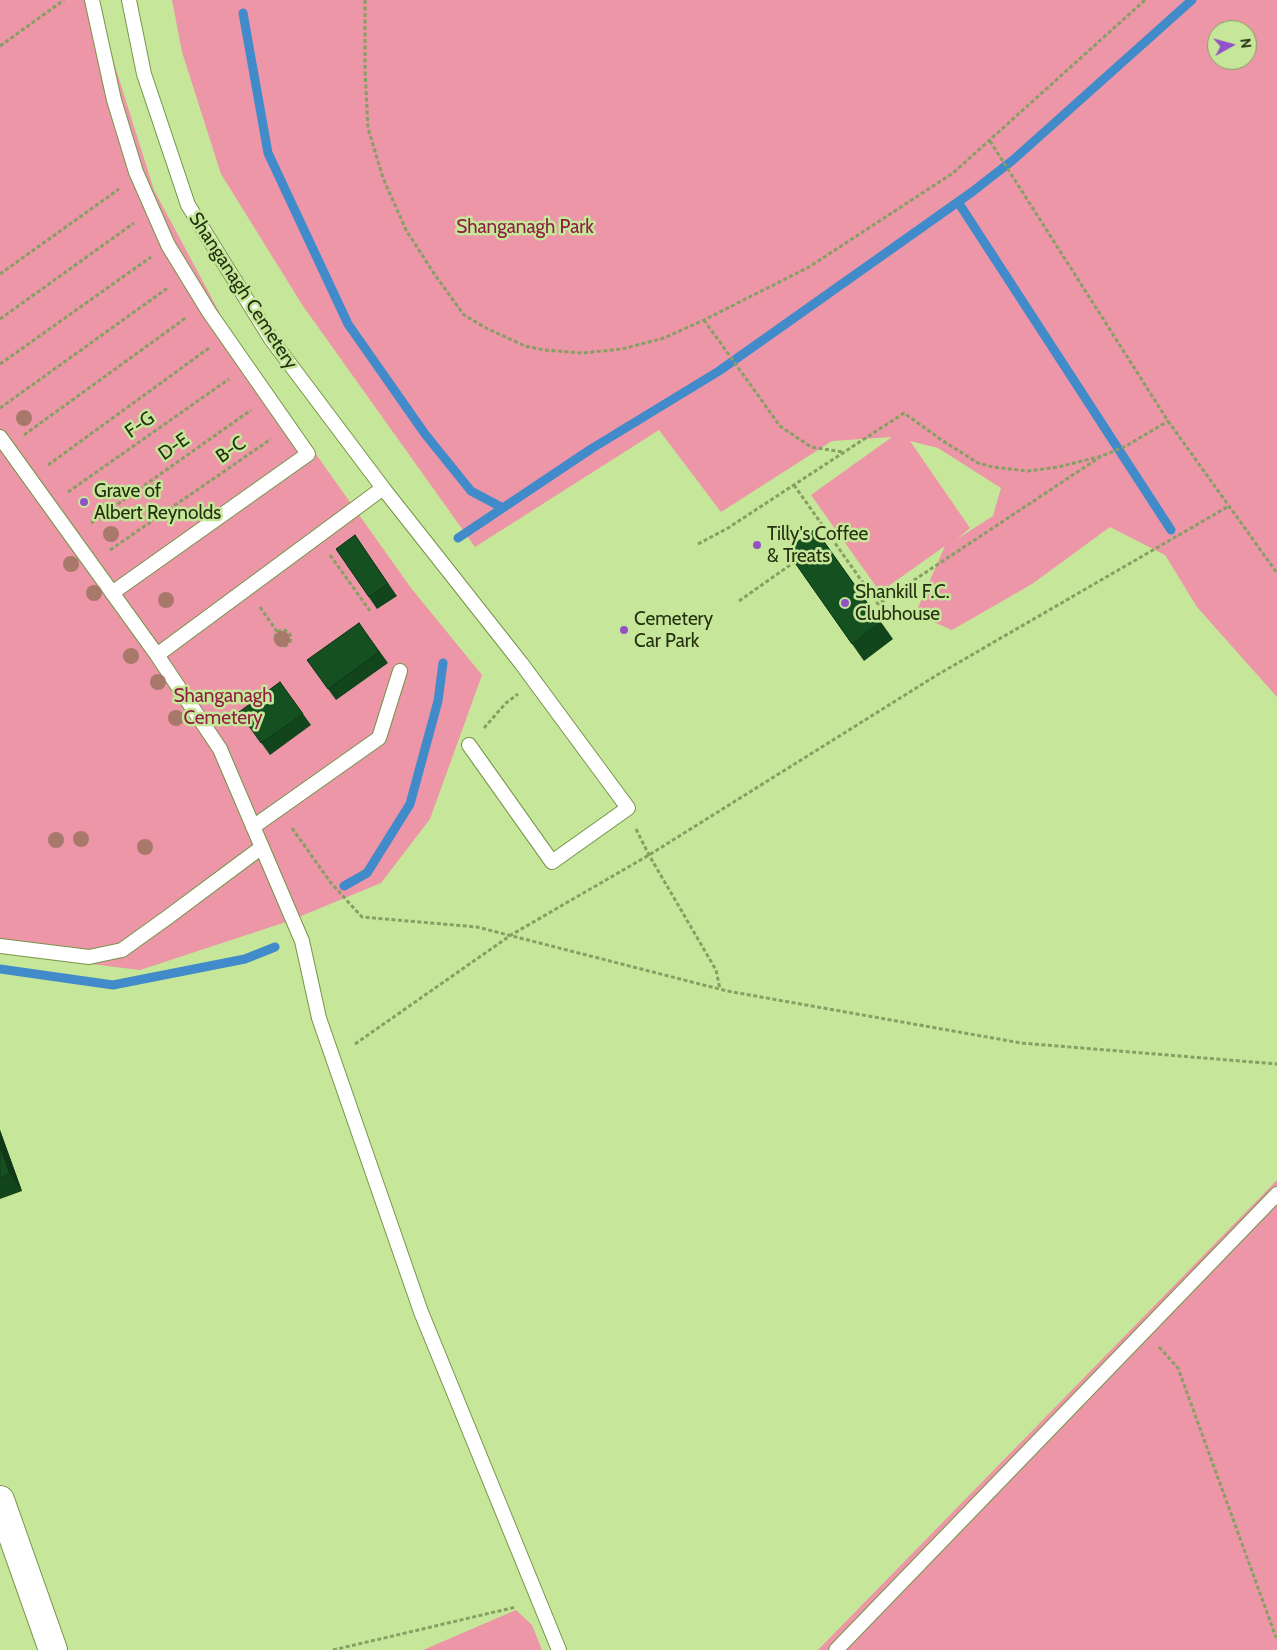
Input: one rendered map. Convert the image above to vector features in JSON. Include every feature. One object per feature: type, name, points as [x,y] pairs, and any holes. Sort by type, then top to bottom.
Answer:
[{"type":"street","points":[[0,1500],[53,1650]]},
{"type":"lane","points":[[92,0],[114,100],[138,176],[168,245],[204,305],[308,454],[112,593]]},
{"type":"lane","name":"Shanganagh Cemetery","points":[[129,0],[144,74],[188,205],[271,339],[383,488],[535,682],[628,808]]},
{"type":"lane","points":[[4,442],[157,655],[220,749],[302,941],[319,1018],[421,1312],[559,1650]]},
{"type":"lane","points":[[157,655],[383,488]]},
{"type":"lane","points":[[253,826],[379,738],[400,671]]},
{"type":"lane","points":[[469,744],[552,862],[628,808]]},
{"type":"lane","points":[[0,946],[89,957],[122,950],[262,847]]},
{"type":"lane","points":[[836,1650],[1277,1194]]},
{"type":"path","points":[[0,46],[64,0]]},
{"type":"path","points":[[365,0],[365,70],[368,128],[383,178],[406,230],[435,275],[464,314],[486,328],[525,346],[544,350],[582,352],[622,349],[664,338],[809,267],[953,173],[1145,0]]},
{"type":"path","points":[[990,141],[1168,421],[1277,573]]},
{"type":"path","points":[[0,274],[138,176]]},
{"type":"path","points":[[0,319],[152,209]]},
{"type":"path","points":[[0,364],[168,245]]},
{"type":"path","points":[[0,408],[186,275]]},
{"type":"path","points":[[4,442],[204,305]]},
{"type":"path","points":[[704,320],[780,426],[811,447],[843,452]]},
{"type":"path","points":[[30,478],[225,336]]},
{"type":"path","name":"F-G","points":[[49,505],[247,367]]},
{"type":"path","name":"D-E","points":[[72,536],[269,398]]},
{"type":"path","points":[[698,544],[728,528],[904,414],[978,463],[993,467],[1028,470],[1058,467],[1102,456],[1126,446],[1168,421]]},
{"type":"path","name":"B-C","points":[[91,564],[289,426]]},
{"type":"path","points":[[794,485],[878,604],[1102,456]]},
{"type":"path","points":[[354,1044],[511,935],[649,854],[937,675],[1229,506]]},
{"type":"path","points":[[823,542],[831,537]]},
{"type":"path","points":[[328,552],[370,611]]},
{"type":"path","points":[[739,601],[800,558]]},
{"type":"path","points":[[258,605],[278,633]]},
{"type":"path","points":[[285,630],[289,633],[290,642],[284,646],[278,645],[275,638],[278,633],[285,630]]},
{"type":"path","points":[[469,744],[506,703],[535,682]]},
{"type":"path","points":[[628,808],[640,839],[716,970],[720,989]]},
{"type":"path","points":[[278,809],[331,883],[362,917],[477,926],[720,989],[1021,1043],[1277,1064]]},
{"type":"path","points":[[1145,1331],[1178,1368],[1277,1640]]},
{"type":"path","points":[[333,1650],[539,1602]]},
{"type":"green space","name":"Shanganagh Cemetery","points":[[0,0],[99,0],[103,28],[154,190],[232,336],[411,588],[482,675],[430,819],[381,883],[289,921],[140,970],[0,953]]},
{"type":"green space","name":"Shanganagh Park","points":[[172,0],[1277,0],[1277,697],[1197,607],[1165,555],[1110,527],[1032,584],[952,630],[915,614],[945,546],[880,592],[811,495],[892,437],[832,441],[721,512],[659,430],[475,547],[303,306],[221,174],[182,52]],"holes":[[[910,441],[938,448],[1001,488],[993,516],[957,539],[970,528]]]},
{"type":"green space","points":[[1277,1180],[1277,1650],[818,1650]]},
{"type":"green space","points":[[516,1610],[532,1625],[542,1650],[423,1650]]},
{"type":"building","name":"Shankill F.C. Clubhouse","points":[[815,529],[881,622],[852,644],[786,550]]},
{"type":"building","points":[[355,535],[388,584],[369,597],[336,549]]},
{"type":"building","points":[[359,623],[379,652],[328,689],[307,660]]},
{"type":"building","points":[[280,682],[303,714],[261,743],[239,712]]},
{"type":"building","points":[[0,1147],[10,1174],[0,1178]]},
{"type":"waterway","points":[[458,538],[591,449],[719,371],[972,192],[1013,160],[1192,0]]},
{"type":"waterway","points":[[243,13],[268,153],[348,324],[425,434],[471,491],[503,508]]},
{"type":"waterway","points":[[958,202],[1171,530]]},
{"type":"waterway","points":[[344,886],[367,873],[410,804],[438,701],[443,663]]},
{"type":"waterway","points":[[0,969],[113,985],[245,959],[275,947]]},
{"type":"place","name":"Grave of Albert Reynolds","points":[[84,502]]},
{"type":"place","name":"Tilly's Coffee & Treats","points":[[757,545]]},
{"type":"place","name":"Shankill F.C. Clubhouse","points":[[845,603]]},
{"type":"place","name":"Cemetery Car Park","points":[[624,630]]}]
